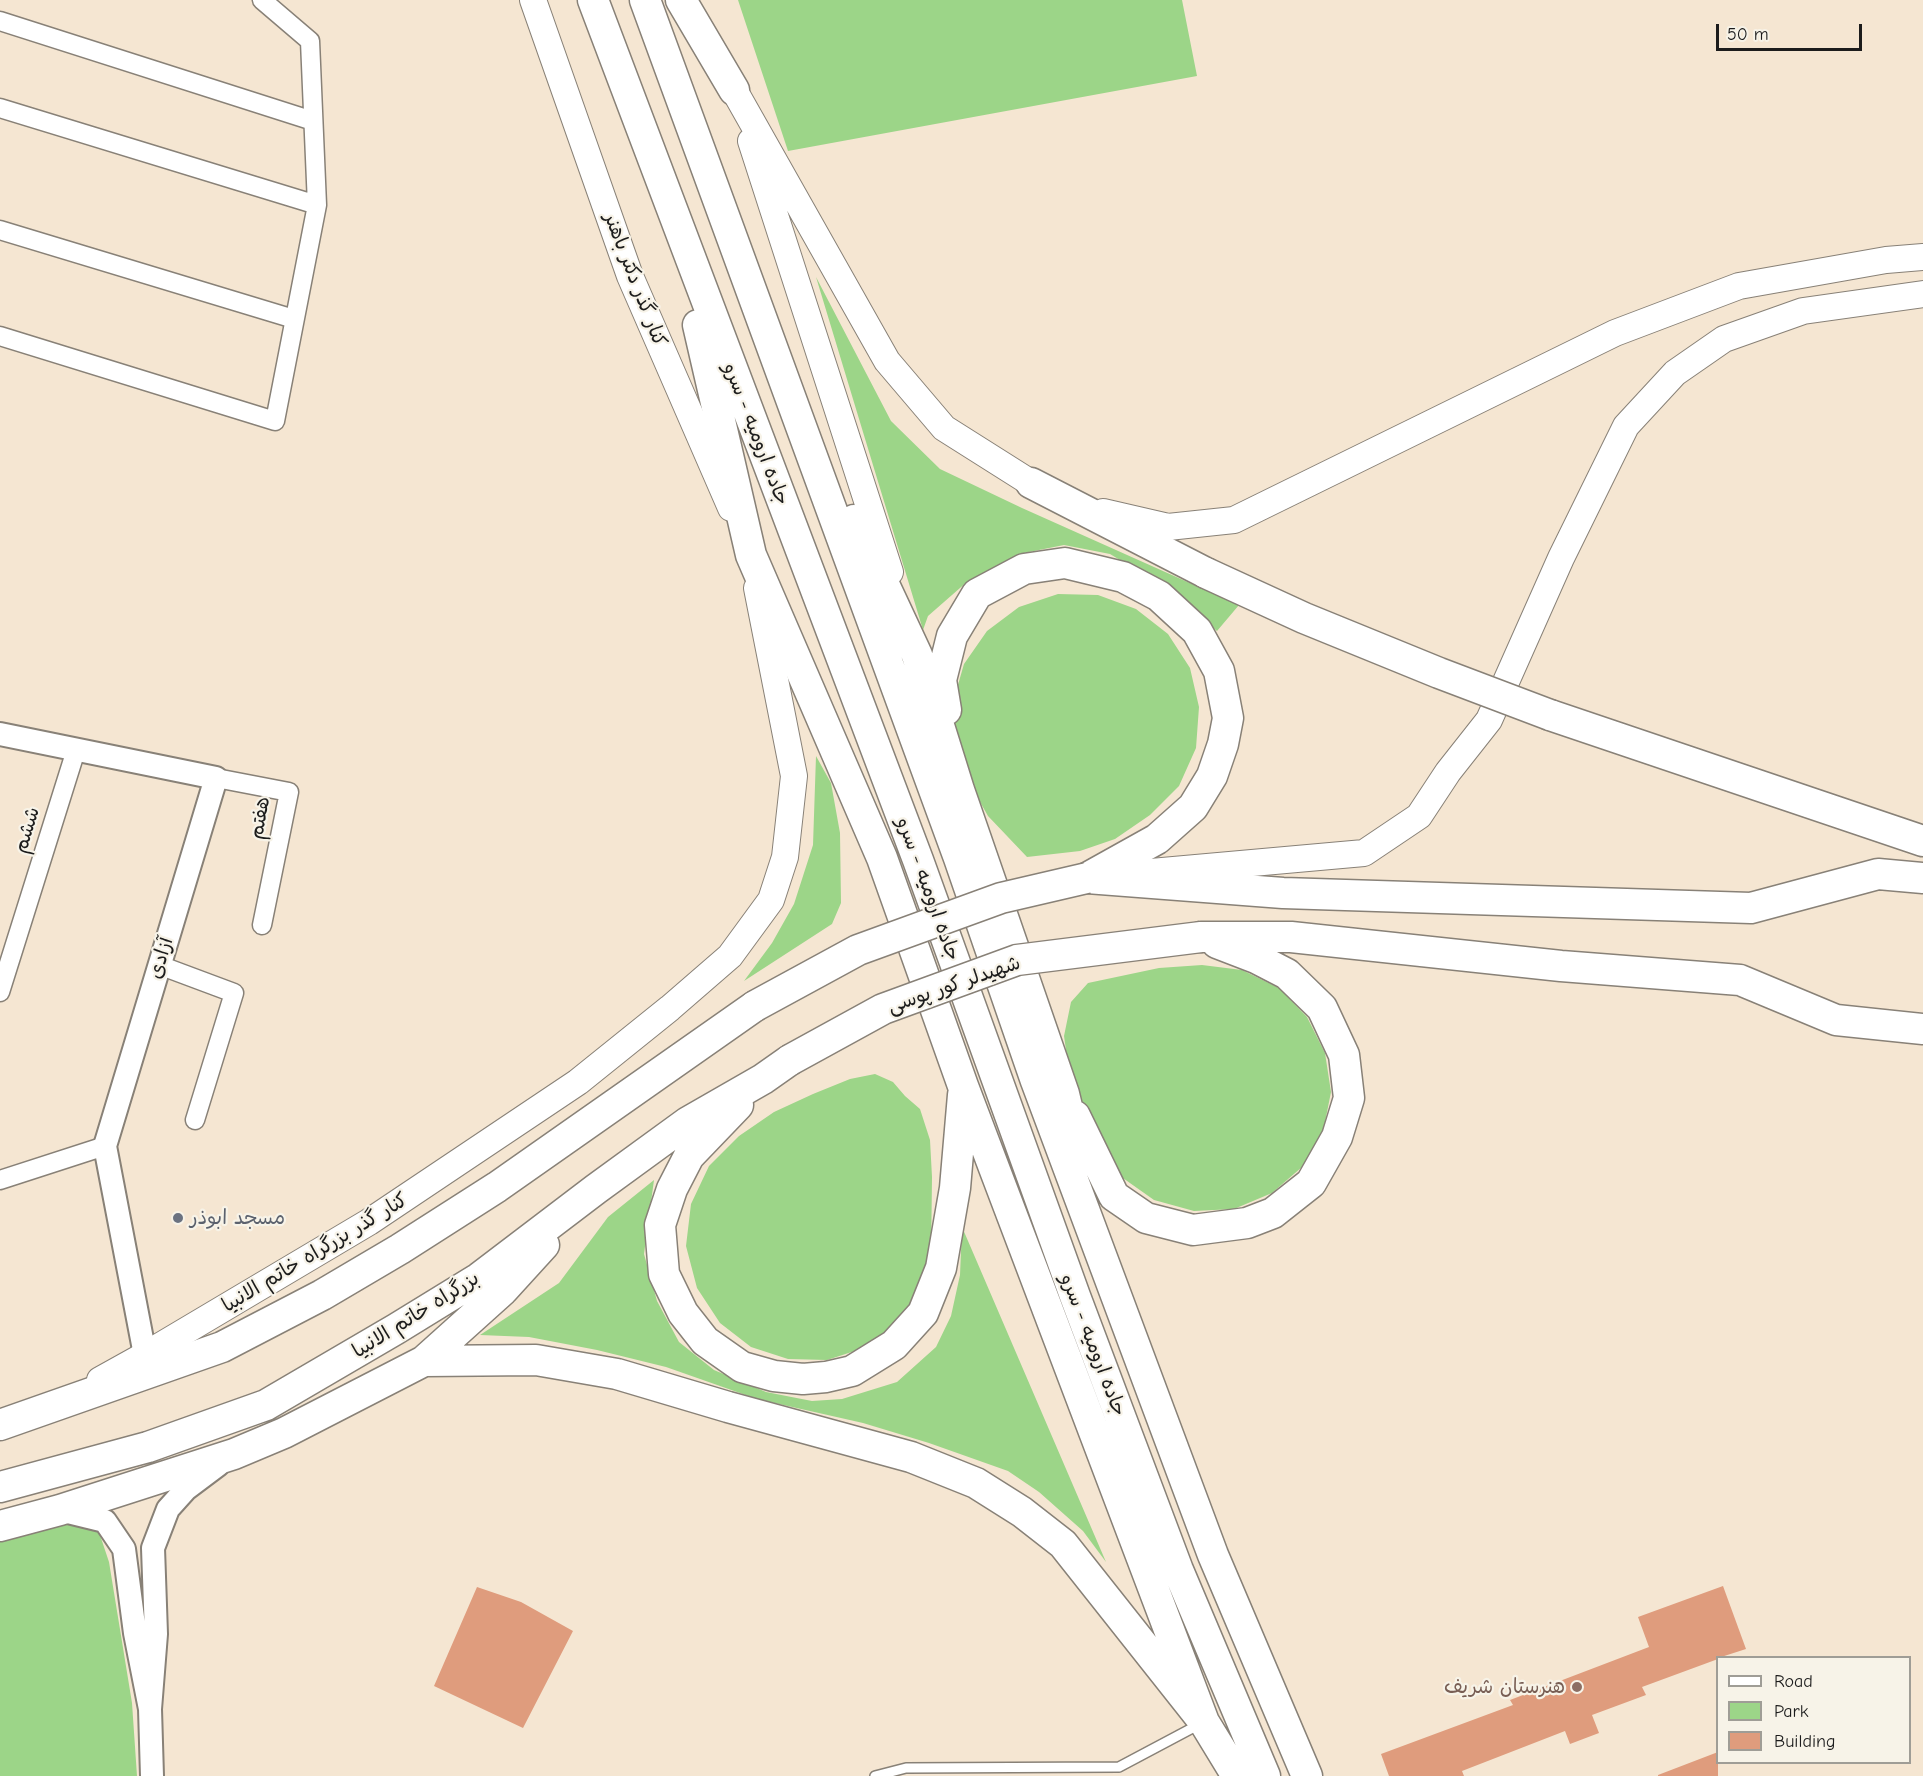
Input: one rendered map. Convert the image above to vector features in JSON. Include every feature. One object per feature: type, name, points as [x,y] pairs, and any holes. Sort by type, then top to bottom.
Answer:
[{"type":"highway","name":"جاده ارومیه - سرو","points":[[593,0],[918,860],[1075,1296],[1174,1559],[1265,1776]]},
{"type":"highway","name":"جاده ارومیه - سرو","points":[[645,0],[959,858],[1036,1081],[1213,1555],[1306,1776]]},
{"type":"highway","points":[[681,0],[734,90]]},
{"type":"highway","points":[[672,213],[751,555],[882,858],[963,1086],[1204,1722]]},
{"type":"highway","points":[[768,338],[917,655],[959,790],[1064,1094],[1112,1285]]},
{"type":"highway","points":[[1031,483],[1206,573],[1304,618],[1428,669],[1550,715],[1923,842]]},
{"type":"highway","points":[[4,1423],[222,1347],[322,1295],[400,1249],[496,1187],[756,1006],[858,950],[1001,898],[1087,878],[1157,839],[1193,807],[1212,776],[1223,744],[1228,718],[1219,671],[1197,631],[1159,596],[1123,577],[1065,563],[1024,569],[977,594],[952,636],[941,680],[959,790]]},
{"type":"highway","points":[[1087,878],[1283,893],[1751,908],[1878,874],[1923,878]]},
{"type":"highway","points":[[1064,1094],[1114,1196],[1146,1218],[1193,1230],[1247,1223],[1273,1213],[1311,1184],[1337,1137],[1348,1098],[1344,1055],[1322,1008],[1287,974],[1256,958],[1201,937]]},
{"type":"highway","name":"شهیدلر کور پوسی","points":[[790,1060],[883,1009],[1017,960],[1201,937],[1290,937],[1561,966],[1740,980],[1836,1020],[1923,1029]]},
{"type":"highway","name":"بزرگراه خاتم الانبیا","points":[[0,1487],[148,1447],[266,1405],[479,1278],[688,1122],[763,1079],[790,1060]]},
{"type":"highway","points":[[763,1079],[688,1156],[672,1189],[660,1226],[664,1274],[683,1313],[705,1341],[742,1367],[774,1376],[803,1379],[852,1371],[894,1345],[923,1313],[941,1268],[955,1188],[963,1086]]},
{"type":"highway","points":[[0,1526],[60,1510],[234,1454],[284,1434],[424,1360],[504,1290],[596,1189]]},
{"type":"highway","points":[[424,1360],[536,1360],[617,1374],[911,1457],[976,1484],[1022,1512],[1063,1544],[1204,1722],[1237,1776]]},
{"type":"main road","name":"کنار گذر دکتر باهنر","points":[[533,0],[630,276],[751,555],[794,776],[785,857],[771,900],[729,956],[670,1008],[578,1082]]},
{"type":"main road","points":[[700,0],[734,90],[917,655]]},
{"type":"main road","points":[[734,90],[887,361],[944,428],[1031,483],[1108,514],[1168,526],[1234,520],[1615,333],[1739,286],[1886,260],[1923,257]]},
{"type":"main road","points":[[1087,878],[1364,853],[1419,816],[1448,772],[1489,720],[1561,558],[1626,426],[1675,373],[1724,339],[1803,311],[1895,296],[1923,294]]},
{"type":"main road","name":"کنار گذر بزرگراه خاتم الانبیا","points":[[44,1410],[145,1355],[369,1222],[578,1082]]},
{"type":"street","points":[[0,336],[275,421],[316,205],[310,41],[262,0]]},
{"type":"street","points":[[0,21],[313,121]]},
{"type":"street","points":[[0,108],[316,205]]},
{"type":"street","points":[[0,230],[294,319]]},
{"type":"street","points":[[0,734],[216,778]]},
{"type":"street","name":"ششم","points":[[0,992],[76,750]]},
{"type":"street","name":"هفتم","points":[[216,778],[288,792],[262,925]]},
{"type":"street","name":"آزادی","points":[[145,1355],[105,1146],[216,778]]},
{"type":"street","points":[[159,966],[234,993],[195,1120]]},
{"type":"street","points":[[0,1180],[105,1146]]},
{"type":"street","points":[[152,1776],[150,1709],[156,1634],[153,1548],[168,1509],[186,1489],[234,1454]]},
{"type":"street","points":[[60,1510],[105,1521],[124,1549],[135,1633],[150,1709]]},
{"type":"lane","points":[[875,1776],[906,1768],[1119,1767],[1204,1722]]},
{"type":"green space","points":[[738,0],[1182,0],[1197,76],[788,151]]},
{"type":"green space","points":[[816,277],[891,421],[940,469],[1239,605],[1217,631],[1165,587],[1110,554],[1064,545],[1019,554],[968,581],[928,616],[923,630]]},
{"type":"green space","points":[[1058,594],[1098,595],[1136,609],[1168,634],[1190,668],[1199,707],[1196,748],[1179,786],[1150,815],[1115,839],[1080,851],[1027,857],[988,816],[971,786],[955,743],[953,702],[964,664],[987,631],[1019,607]]},
{"type":"green space","points":[[816,756],[831,783],[840,833],[841,903],[832,924],[744,981],[772,943],[794,904],[813,845]]},
{"type":"green space","points":[[1202,965],[1242,970],[1279,988],[1307,1017],[1325,1053],[1331,1092],[1323,1132],[1302,1167],[1272,1193],[1234,1209],[1194,1211],[1154,1200],[1120,1176],[1096,1143],[1069,1071],[1064,1036],[1071,1002],[1088,983],[1159,968]]},
{"type":"green space","points":[[875,1074],[893,1082],[920,1109],[930,1140],[931,1258],[919,1295],[896,1326],[864,1348],[827,1360],[788,1359],[751,1347],[720,1323],[697,1288],[686,1246],[691,1204],[709,1166],[739,1136],[774,1112],[813,1094],[850,1079]]},
{"type":"green space","points":[[654,1180],[644,1254],[657,1301],[679,1342],[714,1370],[766,1392],[812,1401],[842,1399],[897,1382],[936,1347],[951,1316],[960,1275],[962,1227],[1106,1562],[1083,1531],[1039,1492],[1008,1471],[863,1423],[757,1399],[666,1367],[597,1350],[529,1337],[480,1335],[559,1283],[608,1217]]},
{"type":"green space","points":[[58,1522],[97,1526],[109,1562],[132,1703],[137,1776],[0,1776],[0,1535]]},
{"type":"building","points":[[1723,1586],[1746,1649],[1724,1656],[1716,1656],[1716,1660],[1642,1687],[1646,1695],[1592,1715],[1599,1733],[1570,1744],[1565,1731],[1462,1771],[1464,1776],[1389,1776],[1381,1754],[1513,1705],[1510,1700],[1649,1647],[1638,1617]]},
{"type":"building","points":[[477,1587],[521,1602],[573,1631],[523,1728],[434,1686]]},
{"type":"building","points":[[1716,1753],[1718,1776],[1658,1775]]},
{"type":"place","name":"مسجد ابوذر","points":[[178,1218]]},
{"type":"place","name":"هنرستان شریف","points":[[1577,1687]]}]
